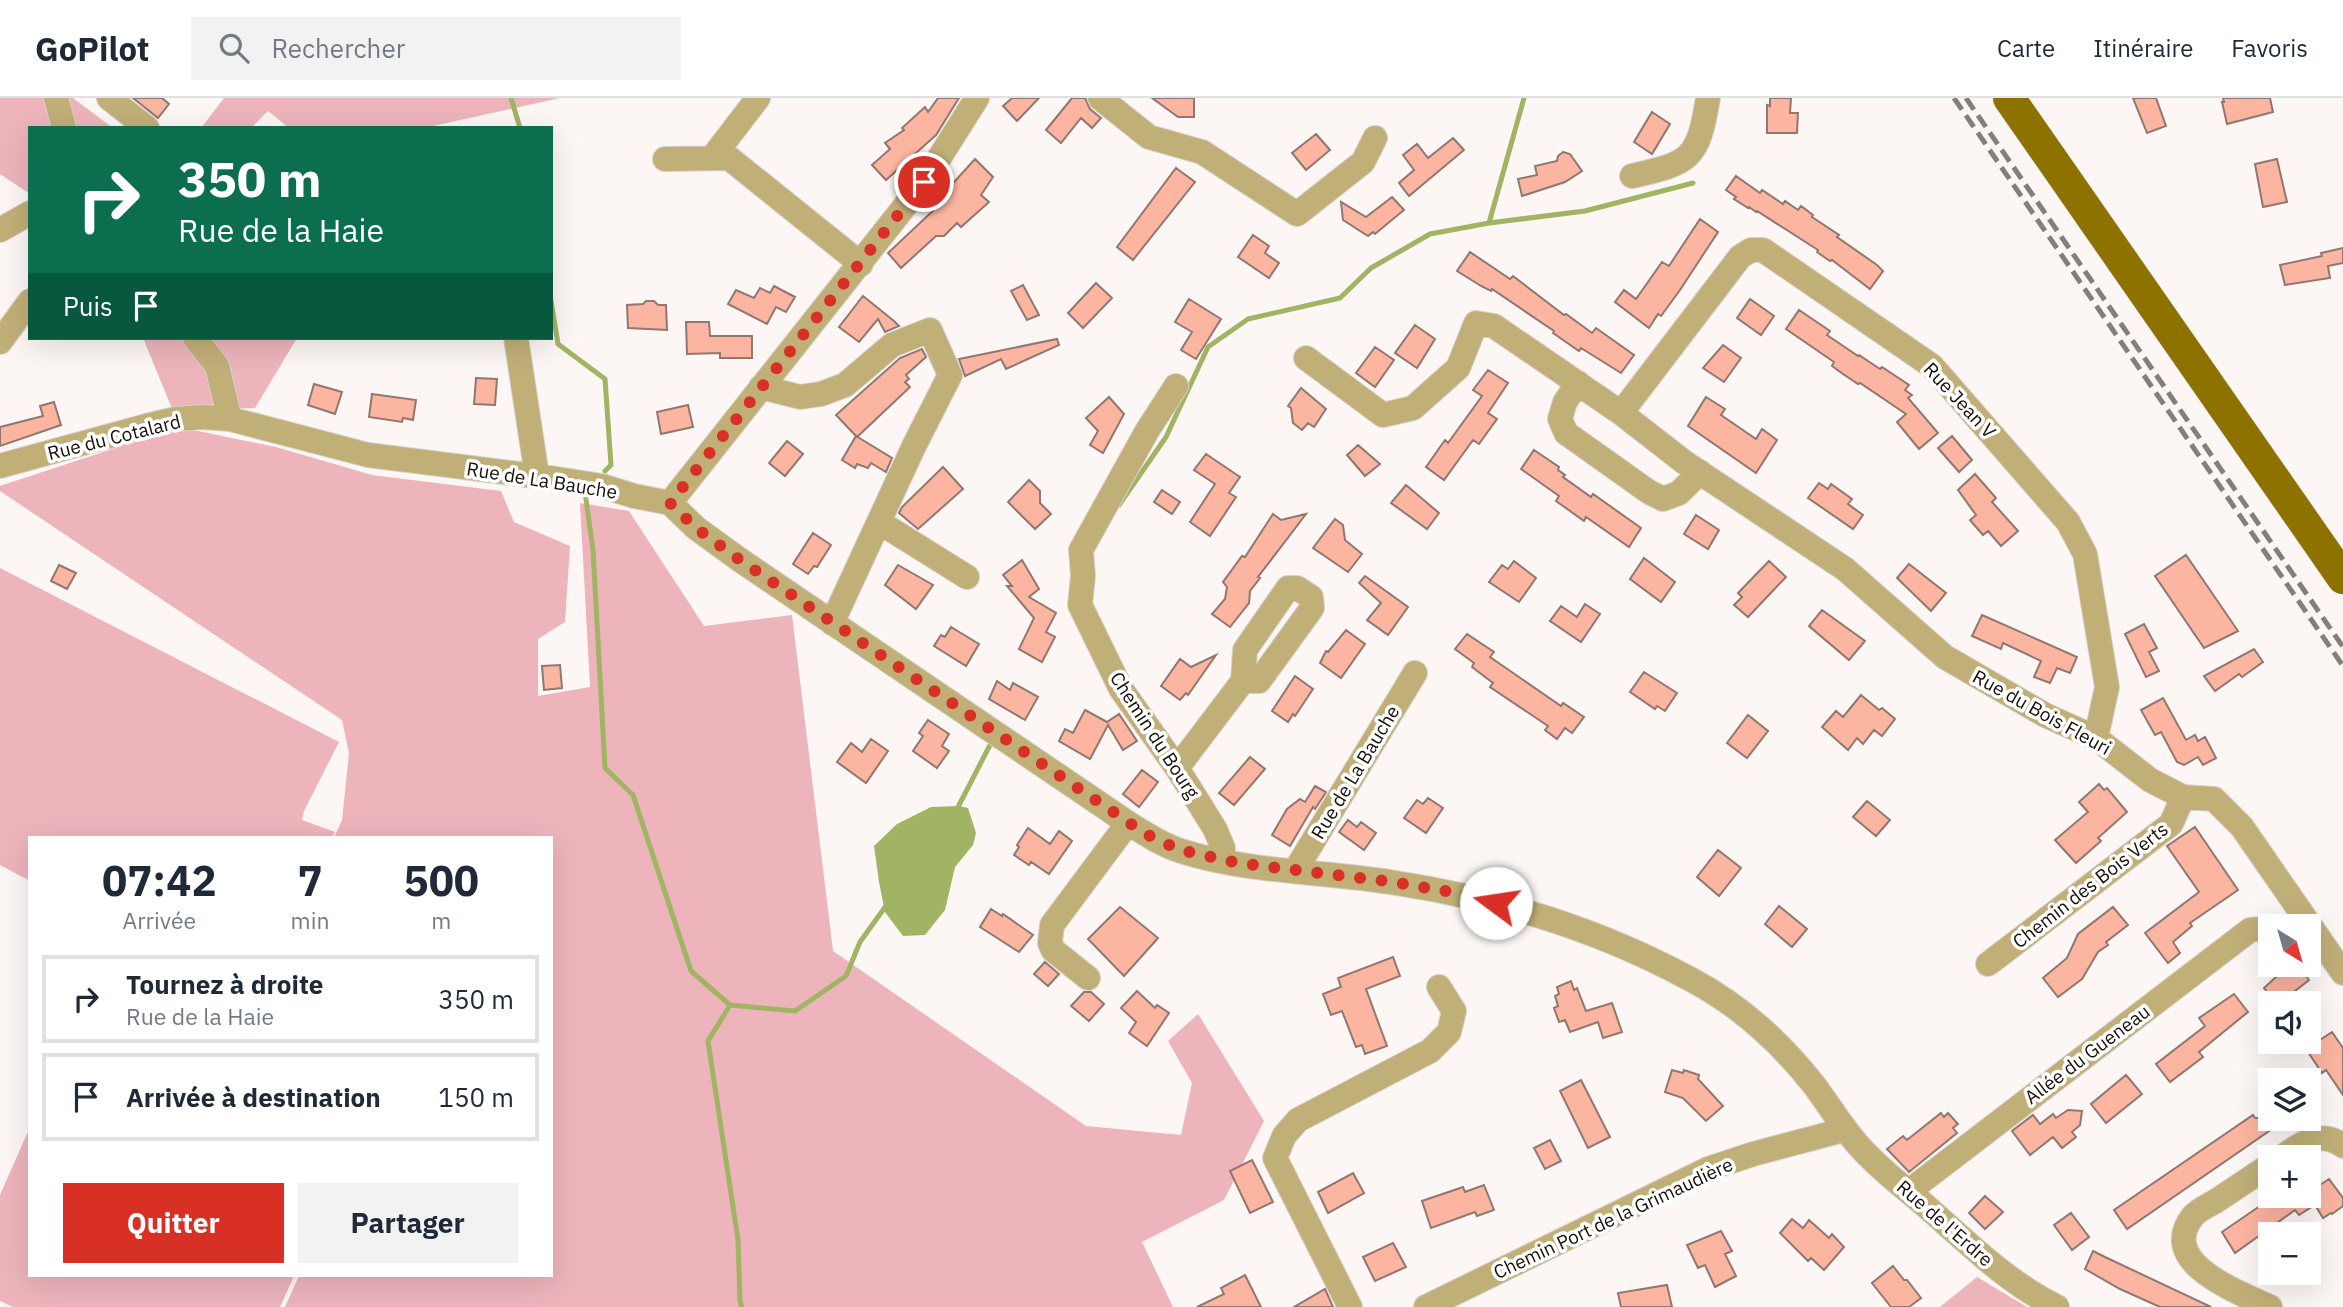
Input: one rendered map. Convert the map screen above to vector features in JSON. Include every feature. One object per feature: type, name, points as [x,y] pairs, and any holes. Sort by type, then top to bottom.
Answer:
[{"type":"main road","points":[[2009,98],[2343,578]]},
{"type":"street","points":[[56,98],[63,126]]},
{"type":"street","points":[[109,98],[144,126]]},
{"type":"street","points":[[712,158],[758,98]]},
{"type":"street","points":[[978,98],[924,182],[670,503],[696,528],[1128,823],[1180,850],[1223,860],[1393,882],[1474,896],[1565,923],[1618,944],[1692,979],[1745,1014],[1782,1047],[1813,1084],[1843,1127]]},
{"type":"street","points":[[1100,98],[1149,136],[1202,152],[1297,214],[1363,162],[1375,138]]},
{"type":"street","points":[[1632,176],[1656,171],[1688,158],[1699,143],[1708,98]]},
{"type":"street","points":[[665,159],[729,158],[861,264]]},
{"type":"street","points":[[0,230],[27,215]]},
{"type":"street","name":"Rue Jean V","points":[[1622,413],[1740,257],[1751,250],[1763,250],[1932,366],[2068,523],[2085,554],[2107,687],[2096,738]]},
{"type":"street","points":[[0,342],[28,304]]},
{"type":"street","name":"Rue du Bois Fleuri","points":[[1306,358],[1383,415],[1413,408],[1458,368],[1476,323],[1494,326],[1622,413],[1700,472],[1845,569],[1945,657],[2045,715],[2096,738],[2150,780],[2183,797],[2214,799],[2242,827],[2343,973]]},
{"type":"street","points":[[761,387],[800,397],[821,394],[845,385],[892,345],[930,330],[950,375],[832,623]]},
{"type":"street","points":[[197,340],[217,366],[230,419]]},
{"type":"street","points":[[516,340],[537,476]]},
{"type":"street","points":[[1577,383],[1565,402],[1560,419],[1566,433],[1662,499],[1679,493],[1700,472]]},
{"type":"street","name":"Chemin du Bourg","points":[[1176,386],[1147,431],[1081,550],[1083,576],[1080,606],[1121,689],[1177,768],[1215,829],[1223,848],[1223,860]]},
{"type":"street","name":"Rue du Cotalard","points":[[0,466],[166,421],[204,417],[230,419]]},
{"type":"street","name":"Rue de La Bauche","points":[[230,419],[368,455],[602,486],[670,503]]},
{"type":"street","points":[[879,522],[967,576]]},
{"type":"street","name":"Rue de La Bauche","points":[[1295,871],[1415,673]]},
{"type":"street","points":[[1177,768],[1243,681]]},
{"type":"street","name":"Chemin des Bois Verts","points":[[1988,964],[2171,824],[2183,797]]},
{"type":"street","points":[[1088,978],[1053,950],[1050,943],[1052,925],[1128,823]]},
{"type":"street","name":"Allée du Gueneau","points":[[1909,1191],[2250,930],[2258,929]]},
{"type":"street","points":[[1350,1307],[1275,1158],[1284,1136],[1298,1120],[1430,1051],[1449,1032],[1454,1011],[1439,987]]},
{"type":"street","name":"Rue de l'Erdre","points":[[1843,1127],[1859,1147],[2005,1275],[2057,1307]]},
{"type":"street","name":"Chemin Port de la Grimaudière","points":[[1426,1307],[1708,1169],[1836,1132],[1843,1127]]},
{"type":"street","points":[[2299,1145],[2318,1137],[2337,1141],[2343,1146]]},
{"type":"street","points":[[2258,1173],[2194,1215],[2184,1234],[2184,1251],[2196,1266],[2218,1281],[2270,1307]]},
{"type":"shaded area","points":[[0,98],[73,98],[110,126],[28,126],[28,193],[0,174]]},
{"type":"shaded area","points":[[224,98],[560,98],[433,126],[287,126],[268,111],[253,126],[203,126]]},
{"type":"shaded area","points":[[144,340],[296,340],[255,408],[173,411]]},
{"type":"shaded area","points":[[179,427],[276,447],[372,475],[501,491],[514,522],[570,546],[565,622],[538,639],[538,696],[590,687],[580,503],[629,511],[704,626],[792,615],[833,951],[1086,1126],[1181,1135],[1192,1083],[1168,1041],[1198,1014],[1264,1121],[1224,1200],[1142,1242],[1173,1307],[285,1307],[299,1277],[553,1277],[553,836],[335,836],[342,820],[349,753],[342,720],[0,491],[0,486]]},
{"type":"shaded area","points":[[0,568],[339,742],[302,820],[335,832],[333,836],[28,836],[28,880],[0,865]]},
{"type":"shaded area","points":[[931,807],[968,808],[976,833],[973,845],[955,867],[945,910],[925,935],[903,936],[885,912],[874,846],[897,824]]},
{"type":"shaded area","points":[[28,1132],[28,1277],[294,1277],[280,1307],[13,1307],[0,1301],[0,1195]]},
{"type":"shaded area","points":[[1977,1277],[2027,1307],[1940,1307]]},
{"type":"building","points":[[133,98],[162,98],[169,104],[158,118]]},
{"type":"building","points":[[938,98],[959,98],[936,135],[886,180],[872,165],[890,149],[885,143],[904,130],[902,128],[925,107],[928,112]]},
{"type":"building","points":[[1012,98],[1039,98],[1017,121],[1003,106]]},
{"type":"building","points":[[1072,98],[1085,98],[1090,109],[1101,118],[1092,128],[1081,118],[1061,143],[1046,130]]},
{"type":"building","points":[[1152,98],[1194,98],[1194,117],[1178,117]]},
{"type":"building","points":[[1770,98],[1791,98],[1790,113],[1798,113],[1797,133],[1767,133],[1767,105],[1770,106]]},
{"type":"building","points":[[2133,98],[2156,98],[2166,126],[2147,133]]},
{"type":"building","points":[[2223,98],[2270,98],[2273,112],[2227,124]]},
{"type":"building","points":[[1652,112],[1670,124],[1652,154],[1634,142]]},
{"type":"building","points":[[1316,134],[1330,150],[1306,170],[1292,153]]},
{"type":"building","points":[[1453,138],[1464,150],[1409,196],[1399,183],[1414,170],[1403,155],[1417,144],[1428,158]]},
{"type":"building","points":[[1563,152],[1570,154],[1582,171],[1565,182],[1522,196],[1518,179],[1537,175],[1535,166],[1557,161]]},
{"type":"building","points":[[975,159],[993,177],[981,195],[989,202],[961,227],[957,223],[944,236],[936,236],[901,268],[888,253],[938,206],[933,194],[946,191]]},
{"type":"building","points":[[2277,159],[2287,202],[2263,207],[2255,164]]},
{"type":"building","points":[[1176,168],[1195,182],[1133,260],[1117,247]]},
{"type":"building","points":[[1736,176],[1760,193],[1762,190],[1783,204],[1785,201],[1798,210],[1801,206],[1839,235],[1837,237],[1877,265],[1883,271],[1870,289],[1817,252],[1818,250],[1734,199],[1736,197],[1726,190]]},
{"type":"building","points":[[1392,197],[1404,210],[1375,234],[1373,232],[1368,236],[1343,220],[1341,202],[1366,217]]},
{"type":"building","points":[[1700,219],[1718,232],[1680,290],[1649,328],[1615,302],[1624,290],[1636,299],[1662,262],[1669,266]]},
{"type":"building","points":[[1253,235],[1269,246],[1265,253],[1279,263],[1269,278],[1238,257]]},
{"type":"building","points":[[2343,248],[2343,263],[2328,266],[2330,278],[2285,285],[2280,265],[2322,256],[2321,253]]},
{"type":"building","points":[[1470,252],[1510,279],[1513,276],[1592,333],[1596,328],[1634,355],[1621,373],[1581,348],[1579,351],[1492,289],[1491,291],[1481,286],[1457,271]]},
{"type":"building","points":[[1096,283],[1112,298],[1083,328],[1068,313]]},
{"type":"building","points":[[1023,285],[1039,315],[1027,320],[1011,291]]},
{"type":"building","points":[[774,286],[795,297],[786,312],[776,307],[767,324],[728,304],[736,290],[754,298],[760,288],[770,293]]},
{"type":"building","points":[[863,296],[899,326],[885,332],[878,319],[859,342],[839,327]]},
{"type":"building","points":[[1189,299],[1221,319],[1196,359],[1181,350],[1192,332],[1175,322]]},
{"type":"building","points":[[1750,299],[1774,316],[1761,335],[1737,318]]},
{"type":"building","points":[[646,301],[666,305],[667,330],[628,328],[627,305],[643,304]]},
{"type":"building","points":[[1799,310],[1830,331],[1827,335],[1909,385],[1905,390],[1912,395],[1908,398],[1938,433],[1919,449],[1897,422],[1906,414],[1843,374],[1832,366],[1834,362],[1786,329]]},
{"type":"building","points":[[686,322],[709,322],[710,336],[752,336],[752,358],[720,358],[720,353],[687,354]]},
{"type":"building","points":[[1415,325],[1435,339],[1417,368],[1395,353]]},
{"type":"building","points":[[1057,339],[1059,345],[1006,369],[1001,359],[965,376],[959,359]]},
{"type":"building","points":[[1723,345],[1741,358],[1724,382],[1703,368]]},
{"type":"building","points":[[1375,347],[1394,360],[1375,387],[1356,373]]},
{"type":"building","points":[[922,349],[926,357],[906,375],[909,379],[905,382],[910,387],[857,437],[836,415],[900,358]]},
{"type":"building","points":[[1488,370],[1508,383],[1488,413],[1497,419],[1479,444],[1473,440],[1444,480],[1426,467],[1445,440],[1448,443],[1482,396],[1473,390]]},
{"type":"building","points":[[476,378],[497,379],[495,405],[474,404]]},
{"type":"building","points":[[314,384],[342,392],[335,414],[308,405]]},
{"type":"building","points":[[1301,388],[1326,409],[1314,427],[1308,423],[1302,430],[1293,423],[1291,408],[1288,406]]},
{"type":"building","points":[[372,394],[416,400],[413,420],[403,418],[402,422],[369,417]]},
{"type":"building","points":[[1109,397],[1124,414],[1103,453],[1090,445],[1098,431],[1086,418]]},
{"type":"building","points":[[1706,397],[1725,409],[1721,415],[1756,439],[1762,429],[1777,440],[1756,473],[1688,426]]},
{"type":"building","points":[[54,402],[61,425],[0,446],[0,427],[43,416],[40,406]]},
{"type":"building","points":[[688,405],[693,427],[661,434],[657,412]]},
{"type":"building","points":[[856,436],[892,458],[886,472],[871,463],[868,468],[857,464],[855,468],[842,460]]},
{"type":"building","points":[[1952,436],[1972,460],[1959,472],[1938,448]]},
{"type":"building","points":[[787,441],[803,454],[785,476],[769,463]]},
{"type":"building","points":[[1358,445],[1380,464],[1365,476],[1347,455]]},
{"type":"building","points":[[1534,450],[1559,467],[1558,470],[1565,475],[1563,477],[1591,497],[1593,494],[1641,528],[1629,547],[1586,517],[1584,521],[1556,501],[1559,496],[1521,469]]},
{"type":"building","points":[[1206,454],[1240,477],[1229,493],[1236,497],[1210,536],[1190,522],[1215,484],[1194,470]]},
{"type":"building","points":[[943,467],[963,489],[918,529],[899,513]]},
{"type":"building","points":[[1975,474],[1996,498],[1992,502],[2018,531],[2001,546],[1988,531],[1983,535],[1970,520],[1976,515],[1958,490]]},
{"type":"building","points":[[1029,480],[1040,491],[1040,503],[1051,514],[1035,529],[1008,502]]},
{"type":"building","points":[[1819,483],[1828,489],[1831,484],[1852,499],[1848,504],[1863,515],[1853,529],[1808,498]]},
{"type":"building","points":[[1406,485],[1439,513],[1427,529],[1391,503]]},
{"type":"building","points":[[1162,490],[1180,502],[1172,514],[1154,502]]},
{"type":"building","points":[[1273,514],[1281,520],[1306,514],[1258,577],[1260,578],[1250,591],[1249,603],[1230,627],[1212,614],[1225,599],[1227,587],[1223,582],[1242,556],[1245,557]]},
{"type":"building","points":[[1696,515],[1719,530],[1708,549],[1684,534]]},
{"type":"building","points":[[1335,519],[1343,525],[1345,540],[1362,554],[1348,572],[1313,548]]},
{"type":"building","points":[[813,533],[831,545],[817,567],[814,566],[808,574],[793,564]]},
{"type":"building","points":[[2186,555],[2238,631],[2204,648],[2155,576]]},
{"type":"building","points":[[1644,558],[1675,582],[1661,602],[1630,579]]},
{"type":"building","points":[[1022,560],[1039,589],[1029,597],[1056,613],[1046,632],[1055,637],[1042,662],[1019,649],[1034,618],[1007,586],[1012,586],[1003,575]]},
{"type":"building","points":[[1514,561],[1536,578],[1519,602],[1489,582],[1502,565],[1508,569]]},
{"type":"building","points":[[1769,561],[1786,577],[1748,617],[1734,605],[1742,597],[1738,593]]},
{"type":"building","points":[[1909,564],[1946,593],[1931,611],[1897,578]]},
{"type":"building","points":[[59,565],[76,573],[67,589],[51,581]]},
{"type":"building","points":[[898,565],[933,585],[916,609],[885,585]]},
{"type":"building","points":[[1365,576],[1408,607],[1388,635],[1367,620],[1381,603],[1359,583]]},
{"type":"building","points":[[1585,604],[1600,614],[1581,642],[1550,621],[1561,606],[1577,617]]},
{"type":"building","points":[[1822,610],[1865,641],[1849,660],[1809,626]]},
{"type":"building","points":[[1982,615],[2077,657],[2070,673],[2057,668],[2050,683],[2034,677],[2041,661],[2003,643],[2001,649],[1972,636]]},
{"type":"building","points":[[2144,624],[2157,648],[2149,652],[2159,671],[2146,677],[2125,634]]},
{"type":"building","points":[[951,627],[979,644],[966,666],[934,646],[941,635],[945,637]]},
{"type":"building","points":[[1346,630],[1365,644],[1341,678],[1320,663],[1326,651],[1328,652]]},
{"type":"building","points":[[1467,634],[1494,652],[1490,657],[1561,706],[1563,703],[1584,717],[1572,733],[1565,728],[1557,739],[1545,730],[1548,726],[1490,687],[1493,683],[1472,667],[1474,663],[1455,649]]},
{"type":"building","points":[[2254,649],[2263,662],[2242,677],[2239,674],[2215,691],[2204,676]]},
{"type":"building","points":[[1216,655],[1188,695],[1186,693],[1180,700],[1161,686],[1180,659],[1191,667]]},
{"type":"building","points":[[560,665],[562,688],[544,690],[542,666]]},
{"type":"building","points":[[1644,672],[1677,693],[1665,711],[1657,706],[1655,709],[1630,692]]},
{"type":"building","points":[[1295,676],[1313,689],[1288,722],[1272,711]]},
{"type":"building","points":[[997,681],[1010,690],[1013,683],[1038,697],[1025,720],[989,699]]},
{"type":"building","points":[[1861,695],[1895,719],[1882,736],[1874,730],[1863,744],[1857,738],[1848,750],[1822,727],[1836,711],[1843,717]]},
{"type":"building","points":[[2163,698],[2186,740],[2195,735],[2198,741],[2205,737],[2216,758],[2203,765],[2198,757],[2184,765],[2177,762],[2161,732],[2155,735],[2141,710]]},
{"type":"building","points":[[1085,710],[1107,722],[1119,714],[1137,741],[1123,750],[1108,725],[1090,759],[1059,741],[1065,729],[1073,733]]},
{"type":"building","points":[[1748,715],[1768,731],[1747,758],[1727,743]]},
{"type":"building","points":[[928,720],[949,734],[942,746],[949,751],[937,768],[913,751],[923,736],[919,733]]},
{"type":"building","points":[[871,739],[888,751],[866,783],[837,762],[851,743],[862,752]]},
{"type":"building","points":[[1250,757],[1265,769],[1234,805],[1219,793]]},
{"type":"building","points":[[1142,770],[1158,782],[1139,807],[1123,794]]},
{"type":"building","points":[[2099,784],[2104,790],[2107,788],[2127,812],[2098,838],[2101,841],[2076,863],[2055,840],[2088,812],[2079,802]]},
{"type":"building","points":[[1315,786],[1326,792],[1315,809],[1313,807],[1290,846],[1272,835],[1287,809],[1300,799],[1305,802]]},
{"type":"building","points":[[1428,798],[1443,808],[1426,833],[1404,818],[1417,800],[1423,804]]},
{"type":"building","points":[[1867,801],[1890,820],[1876,836],[1853,817]]},
{"type":"building","points":[[1348,820],[1357,827],[1361,822],[1376,833],[1364,850],[1339,832]]},
{"type":"building","points":[[2195,827],[2238,890],[2190,923],[2192,926],[2173,942],[2180,953],[2168,963],[2145,933],[2199,892],[2167,846]]},
{"type":"building","points":[[1028,828],[1050,844],[1059,831],[1072,841],[1049,874],[1014,855]]},
{"type":"building","points":[[1718,850],[1741,868],[1719,896],[1697,877]]},
{"type":"building","points":[[1779,906],[1807,929],[1792,947],[1765,924]]},
{"type":"building","points":[[1120,907],[1158,938],[1124,976],[1088,939]]},
{"type":"building","points":[[2113,907],[2128,925],[2106,942],[2108,945],[2098,952],[2082,979],[2058,997],[2043,978],[2067,958],[2078,934]]},
{"type":"building","points":[[991,909],[1033,935],[1019,952],[980,927]]},
{"type":"building","points":[[1393,957],[1400,976],[1366,989],[1387,1046],[1365,1054],[1362,1045],[1356,1047],[1342,1011],[1331,1015],[1323,994],[1341,987],[1338,978]]},
{"type":"building","points":[[1045,962],[1059,974],[1048,986],[1034,974]]},
{"type":"building","points":[[2276,977],[2307,977],[2309,980],[2295,991],[2266,991],[2264,988]]},
{"type":"building","points":[[1571,981],[1574,990],[1577,988],[1586,1011],[1612,1003],[1622,1032],[1603,1038],[1598,1022],[1570,1032],[1565,1020],[1559,1022],[1554,1008],[1558,1006],[1555,996],[1559,994],[1557,987]]},
{"type":"building","points":[[1137,991],[1155,1008],[1157,1005],[1169,1013],[1147,1046],[1129,1033],[1136,1022],[1121,1008]]},
{"type":"building","points":[[1084,992],[1091,992],[1104,1004],[1089,1021],[1071,1006]]},
{"type":"building","points":[[2234,994],[2248,1012],[2199,1052],[2203,1057],[2170,1082],[2156,1064],[2205,1026],[2199,1018]]},
{"type":"building","points":[[2332,1032],[2343,1048],[2343,1095],[2326,1070],[2322,1073],[2309,1054],[2321,1054],[2321,1039]]},
{"type":"building","points":[[1672,1070],[1683,1073],[1684,1070],[1699,1075],[1698,1079],[1723,1106],[1706,1121],[1683,1098],[1665,1092]]},
{"type":"building","points":[[2126,1075],[2142,1094],[2106,1123],[2091,1104]]},
{"type":"building","points":[[1581,1080],[1610,1137],[1588,1148],[1560,1091]]},
{"type":"building","points":[[2068,1110],[2082,1111],[2080,1125],[2072,1132],[2076,1137],[2062,1148],[2053,1137],[2030,1155],[2012,1131],[2033,1115],[2040,1124],[2053,1114],[2056,1118]]},
{"type":"building","points":[[1941,1113],[1944,1117],[1948,1113],[1958,1124],[1953,1128],[1957,1133],[1909,1172],[1887,1149],[1903,1136],[1907,1140]]},
{"type":"building","points":[[2253,1115],[2258,1118],[2258,1131],[2269,1131],[2127,1229],[2114,1210]]},
{"type":"building","points":[[1550,1140],[1561,1161],[1545,1169],[1534,1148]]},
{"type":"building","points":[[1252,1160],[1273,1202],[1250,1213],[1230,1171]]},
{"type":"building","points":[[1353,1173],[1364,1193],[1328,1213],[1318,1192]]},
{"type":"building","points":[[2329,1179],[2343,1198],[2343,1206],[2323,1218],[2317,1208],[2321,1208],[2321,1184]]},
{"type":"building","points":[[1484,1185],[1494,1210],[1477,1216],[1475,1212],[1431,1228],[1422,1201],[1463,1187],[1465,1192]]},
{"type":"building","points":[[1985,1196],[2003,1212],[1985,1229],[1969,1213]]},
{"type":"building","points":[[2258,1207],[2310,1208],[2299,1215],[2295,1210],[2278,1222],[2258,1222],[2258,1237],[2235,1253],[2222,1232]]},
{"type":"building","points":[[2071,1213],[2089,1237],[2072,1250],[2054,1225]]},
{"type":"building","points":[[1792,1219],[1803,1228],[1809,1220],[1829,1238],[1832,1234],[1844,1247],[1824,1270],[1811,1258],[1808,1261],[1780,1233]]},
{"type":"building","points":[[1721,1231],[1732,1251],[1725,1254],[1736,1276],[1715,1287],[1705,1265],[1698,1268],[1687,1245]]},
{"type":"building","points":[[1393,1243],[1406,1267],[1375,1281],[1363,1257]]},
{"type":"building","points":[[2093,1251],[2211,1307],[2160,1307],[2120,1289],[2085,1269]]},
{"type":"building","points":[[1893,1266],[1921,1298],[1909,1307],[1891,1307],[1872,1283]]},
{"type":"building","points":[[1245,1275],[1261,1307],[1197,1307],[1224,1294],[1221,1288]]},
{"type":"building","points":[[1667,1285],[1672,1307],[1621,1307],[1618,1293]]},
{"type":"building","points":[[1325,1289],[1333,1307],[1294,1307]]},
{"type":"waterway","points":[[511,98],[519,126]]},
{"type":"waterway","points":[[1119,505],[1166,437],[1208,347],[1248,319],[1340,298],[1371,268],[1430,234],[1489,223],[1524,98]]},
{"type":"waterway","points":[[1489,223],[1585,211],[1693,183]]},
{"type":"waterway","points":[[553,313],[558,344],[605,379],[611,465],[605,471]]},
{"type":"waterway","points":[[585,492],[593,550],[605,768],[633,795],[691,971],[730,1005],[795,1011],[846,976],[860,942],[888,903]]},
{"type":"waterway","points":[[956,811],[990,745]]},
{"type":"waterway","points":[[730,1005],[708,1041],[738,1240],[742,1307]]},
{"type":"railway","points":[[1954,98],[2343,666]]},
{"type":"railway","points":[[1966,98],[2343,647]]},
{"type":"route","points":[[924,182],[670,503],[696,528],[740,560],[1146,834],[1180,850],[1238,863],[1393,882],[1474,896],[1496,903]]}]
